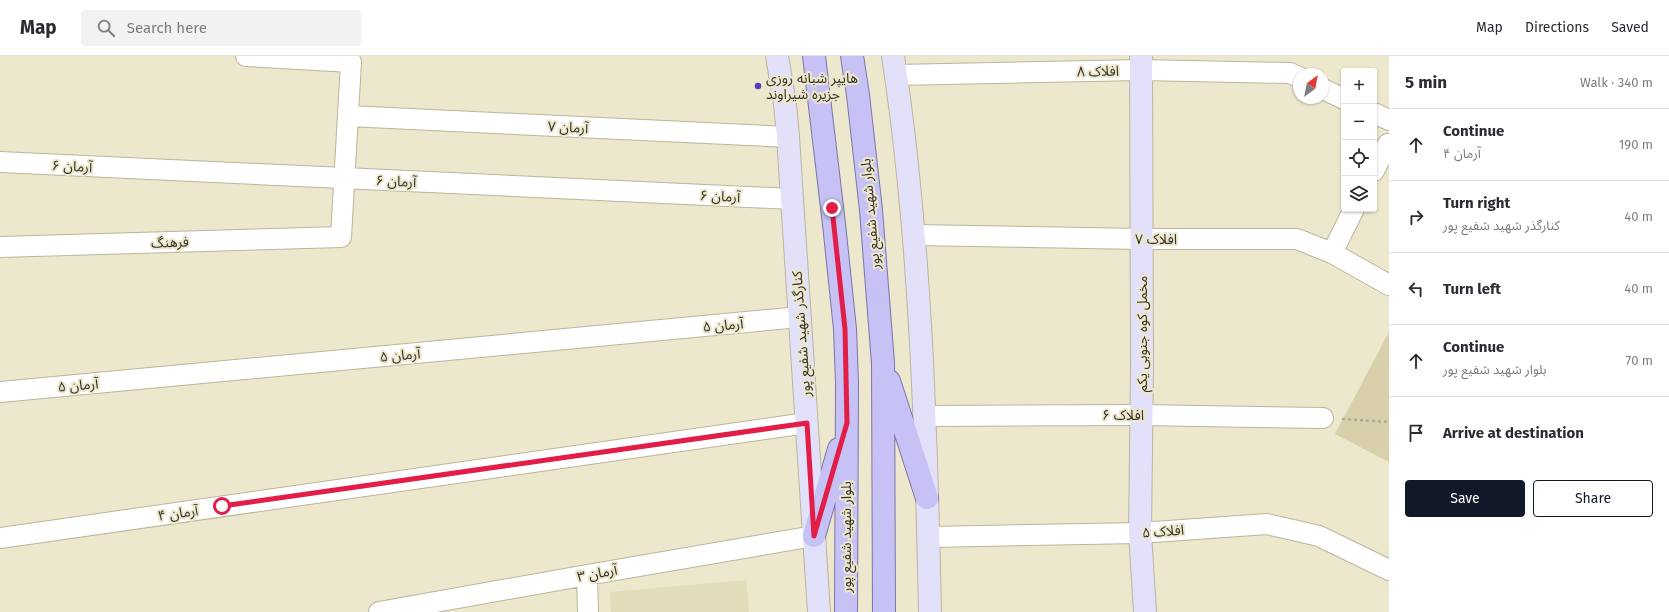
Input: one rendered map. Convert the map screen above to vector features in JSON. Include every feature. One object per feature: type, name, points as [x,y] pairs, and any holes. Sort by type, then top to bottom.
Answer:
[{"type":"main road","name":"کنارگذر شهید شفیع پور","points":[[777,56],[785,104],[788,137],[819,612]]},
{"type":"main road","name":"بلوار شهید شفیع پور","points":[[814,56],[845,329],[847,423],[846,612]]},
{"type":"main road","name":"بلوار شهید شفیع پور","points":[[852,56],[871,210],[883,363],[884,612]]},
{"type":"main road","name":"مخمل کوه جنوبی یکم","points":[[1141,63],[1142,239],[1140,533],[1145,612]]},
{"type":"main road","points":[[894,66],[904,131],[920,325],[929,537],[930,612]]},
{"type":"main road","points":[[883,363],[927,498]]},
{"type":"main road","points":[[814,536],[847,423]]},
{"type":"street","points":[[246,56],[351,62],[344,178]]},
{"type":"street","name":"افلاک ۸","points":[[894,66],[1141,63],[1293,74]]},
{"type":"street","points":[[1329,92],[1341,98]]},
{"type":"street","points":[[1377,114],[1389,120]]},
{"type":"street","name":"آرمان ۷","points":[[348,116],[788,137]]},
{"type":"street","points":[[1377,165],[1388,144]]},
{"type":"street","name":"آرمان ۶","points":[[0,162],[792,199]]},
{"type":"street","name":"فرهنگ","points":[[0,247],[341,237],[344,178]]},
{"type":"street","points":[[1332,253],[1352,212]]},
{"type":"street","name":"افلاک ۷","points":[[913,235],[1142,239],[1297,239],[1332,253],[1389,285]]},
{"type":"street","name":"آرمان ۵","points":[[0,392],[800,317]]},
{"type":"street","name":"افلاک ۶","points":[[924,416],[1141,415],[1323,418]]},
{"type":"street","name":"آرمان ۴","points":[[0,538],[807,423]]},
{"type":"street","name":"افلاک ۵","points":[[929,537],[1140,533],[1267,524],[1319,536],[1389,570]]},
{"type":"street","name":"آرمان ۳","points":[[379,612],[587,574],[814,536]]},
{"type":"street","points":[[587,574],[588,612]]},
{"type":"path","points":[[1323,418],[1389,422]]},
{"type":"shaded area","points":[[1389,332],[1389,462],[1335,434]]},
{"type":"shaded area","points":[[746,580],[749,612],[611,612],[610,592]]},
{"type":"place","name":"هایپر شبانه روزی جزیره شیراوند","points":[[758,86]]},
{"type":"route","points":[[222,506],[807,423],[814,536],[847,423],[845,329],[832,208]]}]
